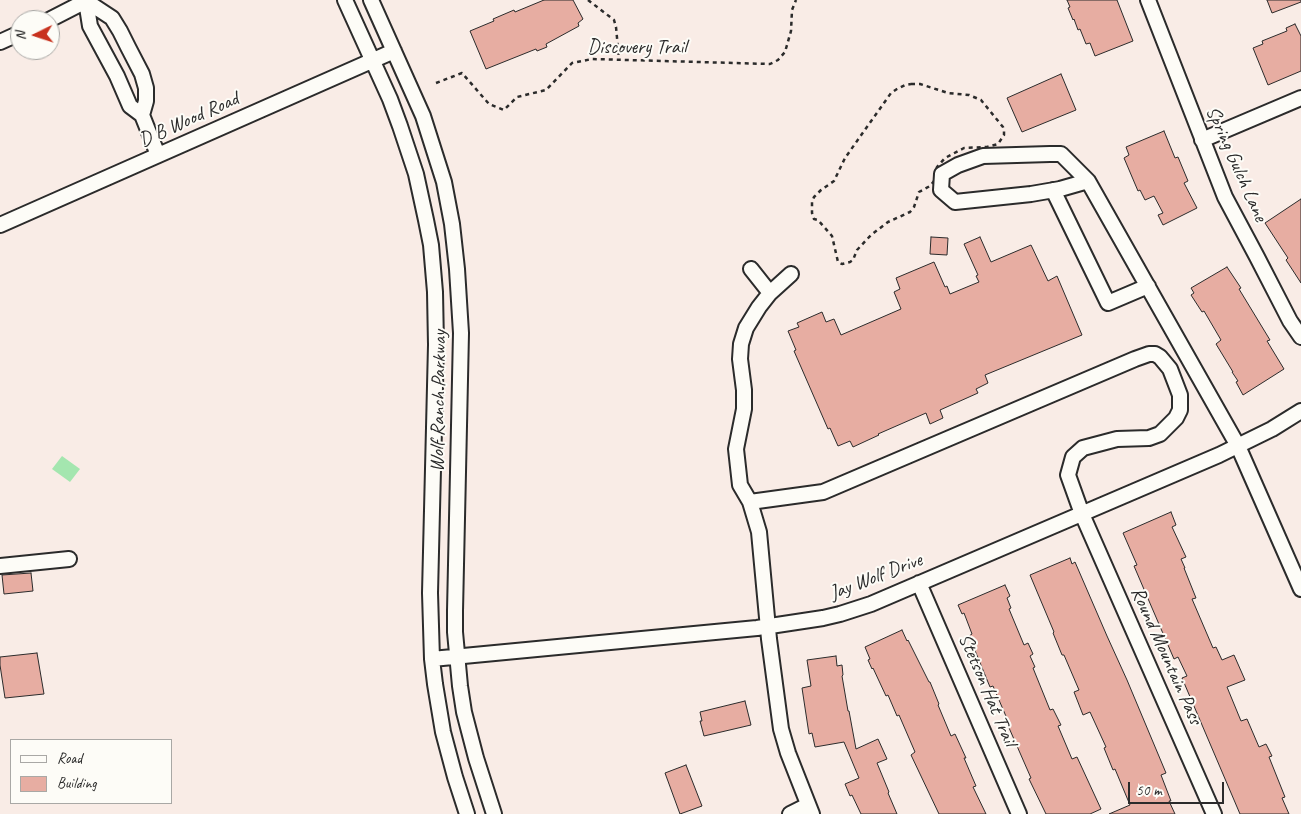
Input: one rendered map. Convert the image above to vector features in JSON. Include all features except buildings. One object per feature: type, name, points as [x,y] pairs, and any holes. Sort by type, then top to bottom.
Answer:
[{"type":"street","points":[[60,14],[86,0]]},
{"type":"street","points":[[86,0],[112,18],[142,74],[146,88],[146,101],[142,115]]},
{"type":"street","points":[[86,0],[90,26],[117,76],[130,106],[142,115],[158,155]]},
{"type":"street","name":"Wolf Ranch Parkway","points":[[345,0],[390,99],[411,159],[426,220],[433,268],[436,345],[430,593],[432,659],[444,732],[455,777],[467,814]]},
{"type":"street","name":"Wolf Ranch Parkway","points":[[371,0],[424,116],[439,164],[448,202],[457,269],[461,333],[455,611],[457,657],[460,686],[470,736],[494,814]]},
{"type":"street","name":"Spring Gulch Lane","points":[[1148,0],[1224,197],[1290,321],[1301,337]]},
{"type":"street","name":"D B Wood Road","points":[[0,225],[394,51]]},
{"type":"street","points":[[1202,140],[1301,98]]},
{"type":"street","points":[[1088,181],[1031,194],[954,202],[941,190],[942,174],[958,165],[983,156],[1060,154],[1088,181],[1238,446],[1301,589]]},
{"type":"street","points":[[1053,190],[1108,303],[1148,286]]},
{"type":"street","points":[[751,269],[770,293]]},
{"type":"street","points":[[790,814],[810,810],[781,730],[759,532],[750,502],[740,485],[736,449],[744,409],[744,390],[740,359],[741,344],[746,328],[770,293],[791,274]]},
{"type":"street","name":"Round Mountain Pass","points":[[750,502],[823,492],[1135,359],[1149,354],[1154,354],[1160,358],[1170,369],[1180,395],[1180,410],[1176,418],[1160,434],[1149,438],[1117,439],[1083,448],[1073,457],[1068,475],[1082,514],[1214,814]]},
{"type":"street","name":"Jay Wolf Drive","points":[[432,659],[768,626],[823,618],[848,612],[1238,446],[1272,429],[1301,411]]},
{"type":"street","points":[[0,566],[69,559]]},
{"type":"street","name":"Stetson Hat Trail","points":[[919,583],[1019,814]]},
{"type":"path","points":[[588,0],[614,20],[619,59]]},
{"type":"path","name":"Discovery Trail","points":[[436,83],[462,73],[490,104],[504,110],[517,97],[546,90],[572,64],[592,59],[770,64],[778,60],[785,52],[791,31],[792,10],[796,0]]},
{"type":"path","points":[[920,84],[948,93],[969,95],[981,100],[998,120],[1004,131],[1004,135],[998,144],[987,147],[964,148],[945,158],[937,167],[934,181],[926,188],[919,192],[914,207],[910,212],[888,222],[871,235],[857,250],[853,260],[842,264],[838,262],[832,236],[818,220],[814,219],[812,213],[811,207],[814,197],[834,181],[845,158],[891,93],[905,85],[920,84]]},
{"type":"green space","points":[[62,456],[80,469],[70,482],[52,469]]}]
